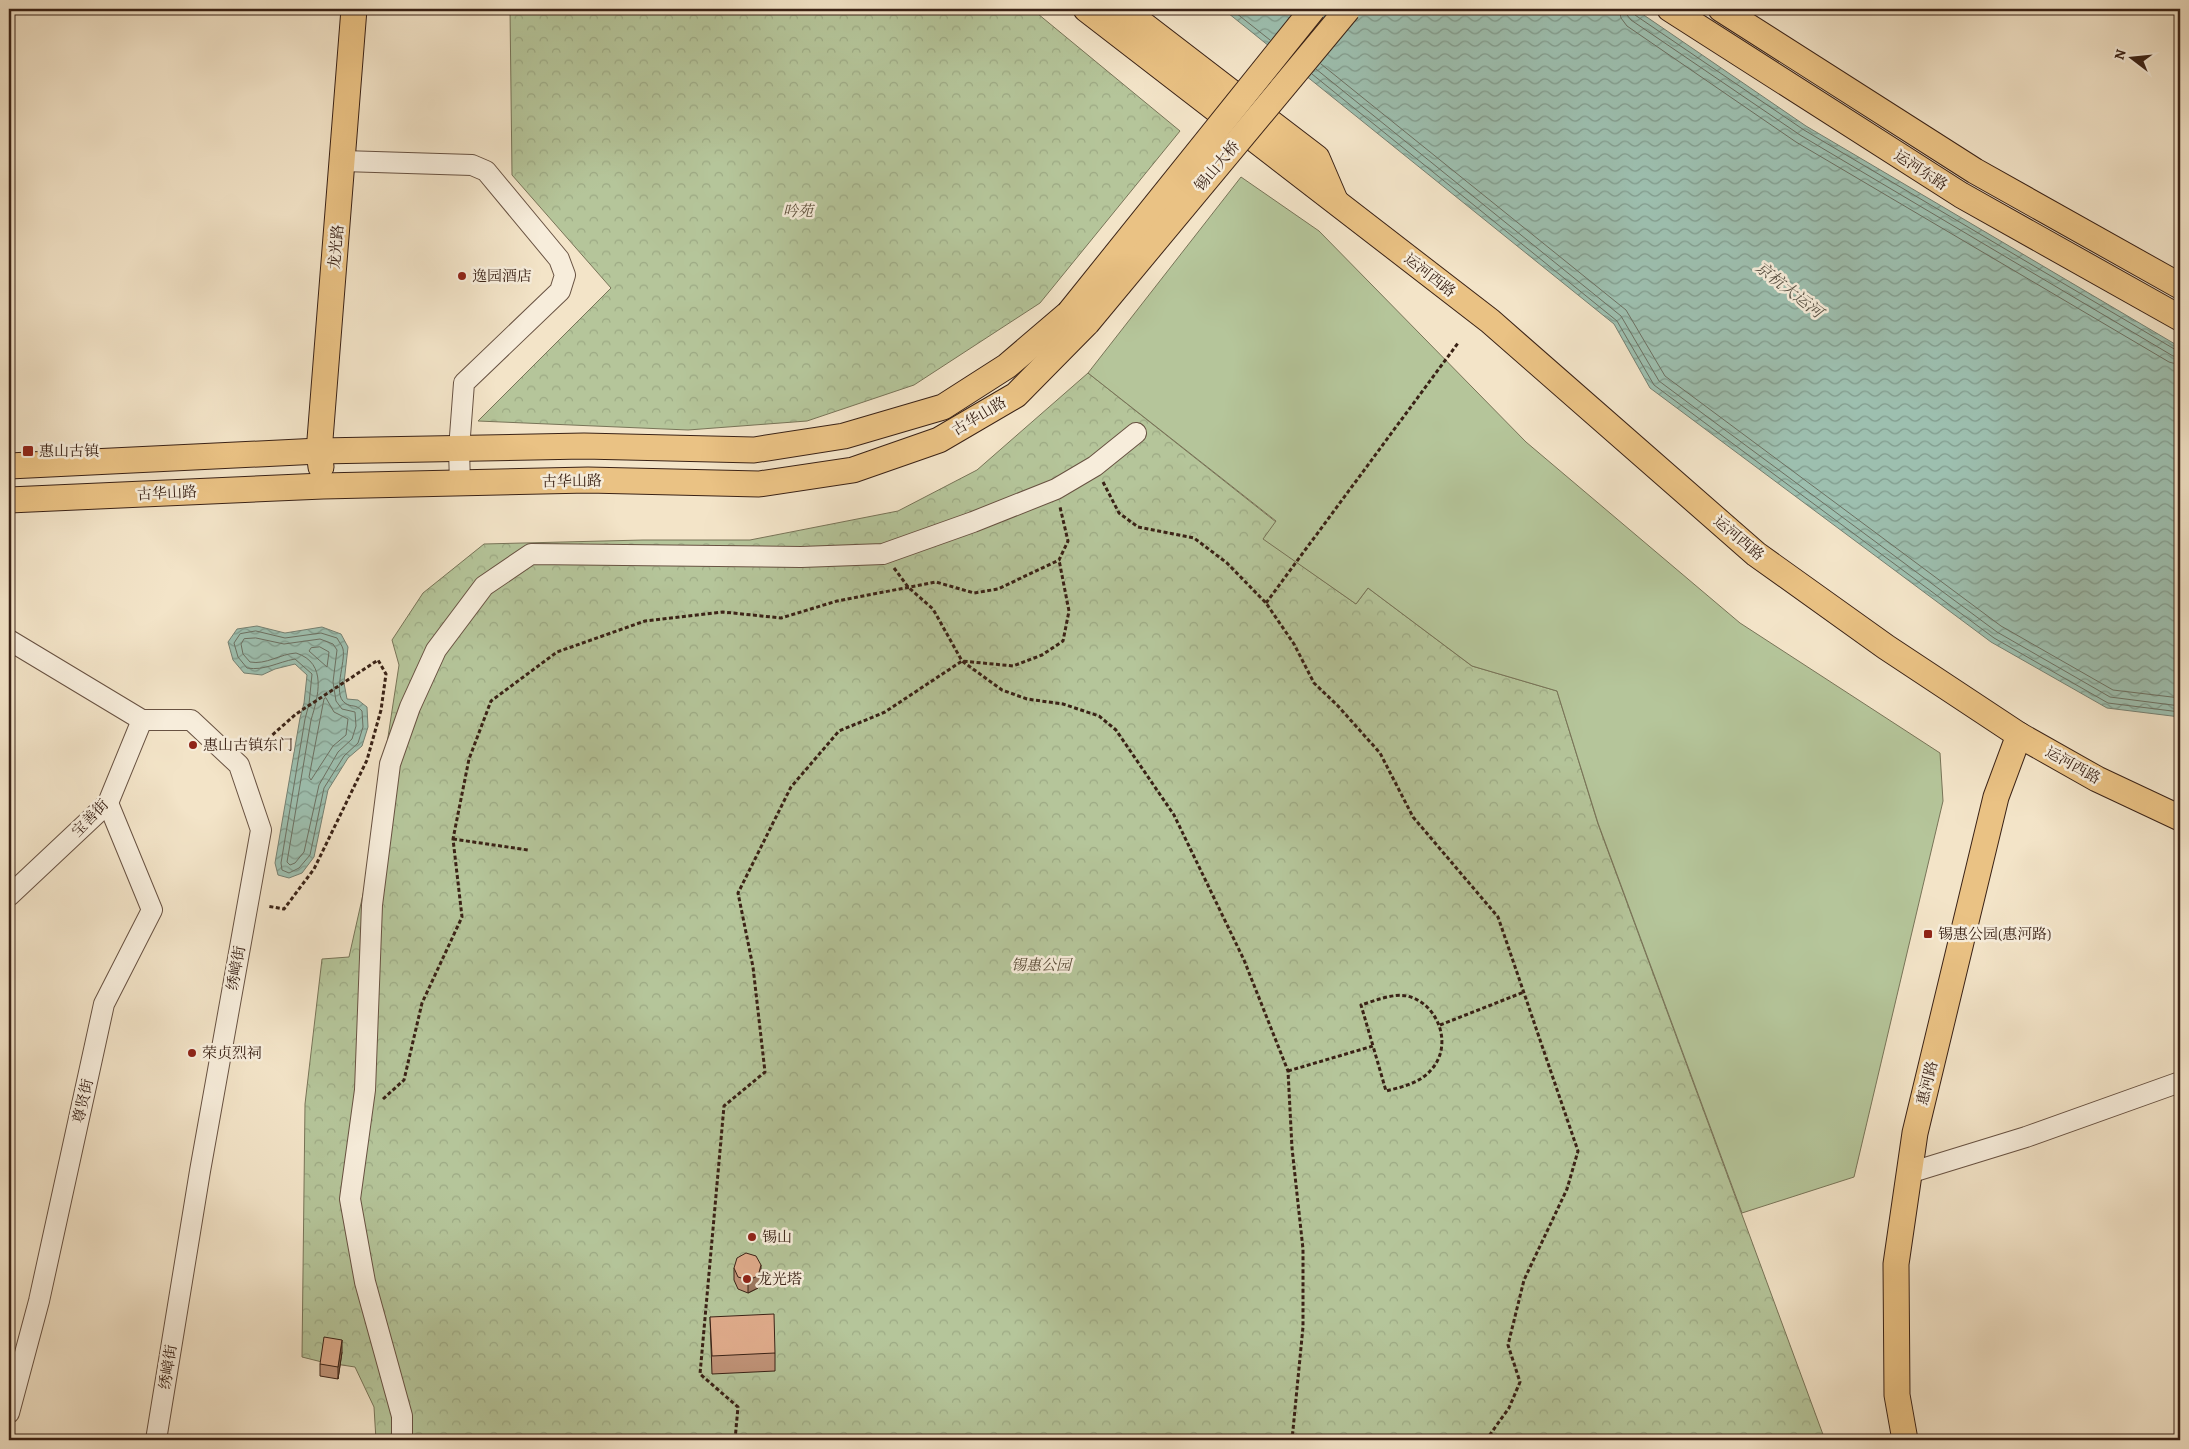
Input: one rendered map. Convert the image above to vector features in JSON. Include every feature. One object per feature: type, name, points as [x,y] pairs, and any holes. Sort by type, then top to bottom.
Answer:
[{"type":"main road","name":"龙光路","points":[[323,486],[319,452],[354,9]]},
{"type":"main road","name":"运河西路","points":[[1086,9],[1490,321],[1756,554],[1886,647],[2019,735],[2097,779],[2180,818]]},
{"type":"main road","name":"运河西路","points":[[1123,9],[1317,158],[1336,202]]},
{"type":"main road","name":"锡山大桥","points":[[1078,318],[1313,9]]},
{"type":"main road","name":"锡山大桥","points":[[1078,318],[1348,9]]},
{"type":"main road","name":"运河东路","points":[[1670,9],[1961,195],[2180,318]]},
{"type":"main road","name":"运河东路","points":[[1720,9],[1975,171],[2180,286]]},
{"type":"main road","name":"古华山路","points":[[9,466],[319,452],[584,446],[754,450],[844,436],[942,407],[1078,318]]},
{"type":"main road","name":"古华山路","points":[[9,500],[323,486],[588,480],[759,484],[853,470],[939,440],[1016,395],[1078,318]]},
{"type":"main road","name":"惠河路","points":[[1905,1440],[1897,1395],[1896,1264],[1915,1133],[1996,797],[2019,735]]},
{"type":"street","points":[[343,161],[472,165],[486,171],[559,259],[565,275],[560,291],[464,383],[458,450],[460,484]]},
{"type":"street","points":[[402,1440],[402,1416],[365,1282],[350,1199],[365,1090],[372,905],[390,764],[410,707],[436,650],[484,586],[531,554],[801,557],[883,554],[973,522],[1056,489],[1095,466],[1136,433]]},
{"type":"street","points":[[9,640],[142,720]]},
{"type":"street","name":"绣嶂街","points":[[142,720],[192,720],[239,764],[261,830],[202,1162],[156,1440]]},
{"type":"street","name":"宝善街","points":[[9,896],[108,803],[142,720]]},
{"type":"street","name":"尊贤街","points":[[9,1413],[40,1301],[104,1004],[152,910],[108,803]]},
{"type":"street","points":[[1909,1173],[2026,1137],[2180,1082]]},
{"type":"path","points":[[1266,603],[1458,343]]},
{"type":"path","points":[[1095,466],[1119,513],[1138,527],[1194,538],[1227,563],[1266,603],[1294,644],[1314,683],[1338,706],[1380,753],[1413,817],[1498,917],[1578,1151],[1567,1189],[1524,1280],[1508,1345],[1520,1382],[1509,1408],[1486,1440]]},
{"type":"path","points":[[735,1440],[738,1407],[700,1374],[724,1106],[765,1072],[753,967],[738,893],[791,787],[839,731],[885,712],[962,661],[1013,666],[1042,655],[1063,641],[1069,611],[1059,560],[1068,541],[1056,489]]},
{"type":"path","points":[[883,554],[908,587],[932,609],[962,661],[1002,690],[1027,699],[1063,704],[1099,716],[1116,730],[1174,815],[1244,960],[1288,1071],[1292,1148],[1303,1249],[1303,1327],[1292,1440]]},
{"type":"path","points":[[361,1119],[404,1080],[422,1003],[462,917],[453,840],[469,759],[490,701],[557,652],[644,621],[723,612],[781,618],[837,602],[936,582],[974,593],[998,589],[1059,560]]},
{"type":"path","points":[[239,764],[296,714],[378,660],[386,674],[381,710],[366,760],[314,869],[284,909],[248,904]]},
{"type":"path","points":[[453,840],[528,850]]},
{"type":"path","points":[[1440,1025],[1524,992]]},
{"type":"path","points":[[1406,996],[1427,1006],[1440,1025],[1442,1049],[1432,1070],[1413,1083],[1386,1091],[1373,1046],[1361,1005],[1383,998],[1406,996]]},
{"type":"path","points":[[1288,1071],[1373,1046]]},
{"type":"green space","name":"吟苑","points":[[510,9],[1032,9],[1180,131],[1040,303],[914,385],[807,421],[688,430],[478,421],[611,288],[512,175]]},
{"type":"green space","points":[[1241,177],[1319,231],[1526,442],[1740,623],[1940,753],[1943,801],[1854,1177],[1742,1213],[1598,823],[1557,691],[1472,666],[1368,588],[1356,604],[1263,539],[1276,521],[1088,373]]},
{"type":"green space","name":"锡惠公园","points":[[1088,373],[1276,522],[1264,539],[1356,604],[1368,588],[1472,666],[1557,691],[1598,824],[1825,1440],[376,1440],[374,1407],[355,1367],[302,1357],[305,1104],[322,959],[349,957],[366,881],[399,665],[392,640],[423,593],[484,544],[643,540],[750,540],[898,511],[977,470]]},
{"type":"water","name":"京杭大运河","points":[[1223,9],[1635,9],[1806,126],[2180,347],[2180,717],[2107,708],[1991,642],[1650,388],[1614,324]]},
{"type":"water","points":[[257,626],[285,633],[322,627],[341,634],[348,647],[344,683],[347,699],[358,700],[367,707],[368,727],[362,746],[348,758],[328,790],[314,857],[302,873],[289,878],[278,875],[275,863],[304,703],[307,675],[295,664],[275,669],[262,675],[244,673],[233,660],[228,642],[237,629]]},
{"type":"building","points":[[746,1253],[756,1256],[761,1265],[758,1276],[748,1280],[738,1277],[734,1268],[737,1258]]},
{"type":"building","points":[[774,1314],[775,1353],[712,1356],[710,1317]]},
{"type":"building","points":[[324,1337],[342,1340],[338,1367],[320,1364]]},
{"type":"place","name":"逸园酒店","points":[[462,276]]},
{"type":"place","name":"惠山古镇","points":[[28,451]]},
{"type":"place","name":"惠山古镇东门","points":[[193,745]]},
{"type":"place","name":"锡惠公园(惠河路)","points":[[1928,934]]},
{"type":"place","name":"荣贞烈祠","points":[[192,1053]]},
{"type":"place","name":"锡山","points":[[752,1237]]},
{"type":"place","name":"龙光塔","points":[[747,1279]]}]
